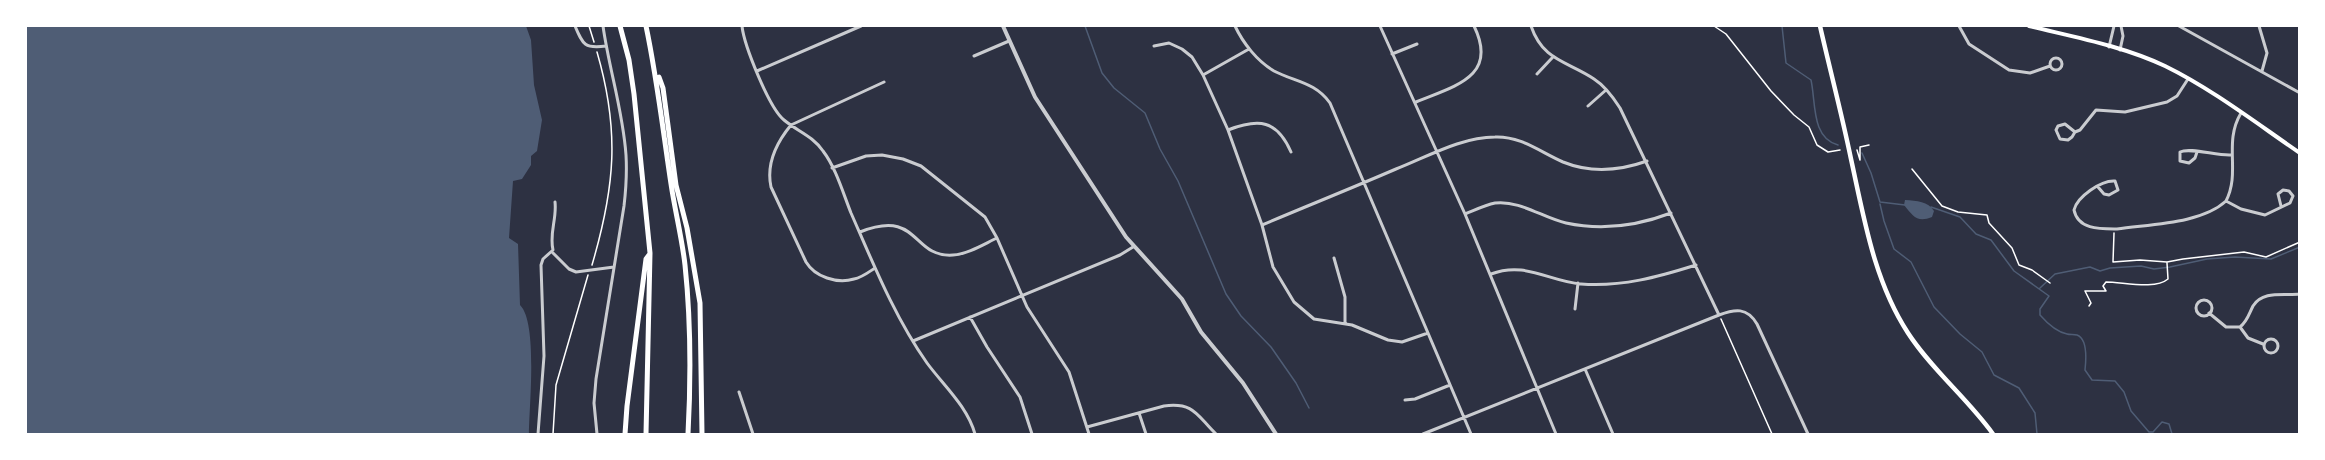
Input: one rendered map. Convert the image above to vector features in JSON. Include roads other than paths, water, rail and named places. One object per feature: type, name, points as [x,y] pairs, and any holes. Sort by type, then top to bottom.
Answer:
[{"type":"highway","points":[[620,26],[629,60],[634,94],[650,254],[646,435]]},
{"type":"highway","points":[[646,26],[656,70],[685,262],[690,312],[692,374],[688,435]]},
{"type":"highway","points":[[656,70],[663,88],[676,185],[687,228],[700,303],[702,435]]},
{"type":"highway","points":[[625,435],[646,259],[650,254]]},
{"type":"main road","points":[[1820,26],[1869,237],[1881,279],[1908,333],[1993,435]]},
{"type":"main road","points":[[2029,26],[2109,46],[2165,66],[2300,153]]},
{"type":"street","points":[[575,26],[584,44],[593,48],[606,46]]},
{"type":"street","points":[[597,435],[595,385],[627,177],[623,131],[603,26]]},
{"type":"street","points":[[741,26],[744,39],[774,108],[791,125],[818,145],[832,168],[876,268],[913,341],[928,365],[966,413],[975,435]]},
{"type":"street","points":[[757,70],[861,26]]},
{"type":"street","points":[[1003,26],[1035,97],[1133,247],[1182,300],[1201,332],[1251,394],[1275,434]]},
{"type":"street","points":[[1235,26],[1249,49],[1274,71],[1317,88],[1333,109],[1471,435]]},
{"type":"street","points":[[1380,26],[1416,102],[1491,274],[1556,435]]},
{"type":"street","points":[[1416,102],[1458,85],[1474,73],[1479,65],[1482,52],[1474,26]]},
{"type":"street","points":[[1531,26],[1542,46],[1553,58],[1592,78],[1606,90],[1628,121],[1719,315]]},
{"type":"street","points":[[1959,26],[1969,44],[2008,70],[2030,74],[2050,66],[2054,58],[2062,62],[2058,70],[2052,70],[2050,66]]},
{"type":"street","points":[[2109,46],[2114,26]]},
{"type":"street","points":[[2120,50],[2123,36],[2121,26]]},
{"type":"street","points":[[2178,26],[2300,93]]},
{"type":"street","points":[[2259,26],[2267,53],[2262,71]]},
{"type":"street","points":[[974,56],[1010,41]]},
{"type":"street","points":[[1154,46],[1164,42],[1182,49],[1192,57],[1203,75],[1228,130],[1262,225],[1273,267],[1294,302],[1314,319],[1362,328],[1395,342],[1402,342],[1428,333]]},
{"type":"street","points":[[1392,54],[1417,44]]},
{"type":"street","points":[[1203,75],[1249,49]]},
{"type":"street","points":[[1537,74],[1553,58]]},
{"type":"street","points":[[2074,132],[2065,124],[2058,126],[2056,130],[2057,135],[2063,141],[2080,130],[2096,110],[2125,112],[2172,100],[2188,79]]},
{"type":"street","points":[[876,268],[854,279],[842,280],[818,274],[806,262],[770,182],[775,150],[791,125],[884,82]]},
{"type":"street","points":[[1588,106],[1606,90]]},
{"type":"street","points":[[2098,187],[2104,194],[2109,195],[2118,190],[2117,184],[2111,180],[2098,187],[2082,197],[2074,210],[2075,216],[2082,224],[2103,229],[2117,229],[2201,216],[2214,210],[2226,201],[2233,181],[2231,155],[2233,132],[2241,113]]},
{"type":"street","points":[[1228,130],[1250,122],[1267,124],[1281,134],[1291,152]]},
{"type":"street","points":[[1262,225],[1477,138],[1498,137],[1521,141],[1562,162],[1582,168],[1615,169],[1647,161]]},
{"type":"street","points":[[2197,152],[2195,158],[2189,163],[2180,161],[2179,155],[2183,150],[2231,155]]},
{"type":"street","points":[[832,168],[857,158],[891,156],[914,163],[980,213],[997,238],[1021,296],[1032,316],[1069,372],[1089,435]]},
{"type":"street","points":[[2226,201],[2260,215],[2270,214],[2293,200],[2292,193],[2283,190],[2278,194],[2281,206]]},
{"type":"street","points":[[555,202],[556,216],[551,236],[553,253],[572,271],[614,267]]},
{"type":"street","points":[[1465,214],[1486,205],[1509,203],[1564,223],[1605,227],[1640,223],[1671,213]]},
{"type":"street","points":[[860,232],[880,225],[894,225],[909,231],[931,249],[946,255],[962,253],[997,238]]},
{"type":"street","points":[[913,341],[1120,255],[1133,247]]},
{"type":"street","points":[[538,435],[544,356],[541,265],[544,257],[553,253]]},
{"type":"street","points":[[1334,258],[1345,297],[1345,324]]},
{"type":"street","points":[[1491,274],[1512,268],[1578,283],[1627,283],[1696,265]]},
{"type":"street","points":[[1575,309],[1578,283]]},
{"type":"street","points":[[2209,313],[2226,327],[2240,327],[2245,323],[2256,302],[2264,297],[2300,294]]},
{"type":"street","points":[[2204,300],[2211,304],[2209,313],[2202,315],[2198,313],[2197,305],[2204,300]]},
{"type":"street","points":[[1423,435],[1734,310],[1747,312],[1756,324],[1808,435]]},
{"type":"street","points":[[970,317],[1020,398],[1032,435]]},
{"type":"street","points":[[2240,327],[2248,338],[2263,344]]},
{"type":"street","points":[[2271,338],[2276,340],[2278,347],[2274,352],[2269,353],[2265,351],[2263,344],[2271,338]]},
{"type":"street","points":[[1585,369],[1613,435]]},
{"type":"street","points":[[1405,399],[1415,399],[1450,385]]},
{"type":"street","points":[[739,392],[753,435]]},
{"type":"street","points":[[1087,427],[1164,406],[1183,405],[1194,410],[1216,435]]},
{"type":"street","points":[[1139,413],[1146,435]]},
{"type":"water","points":[[26,26],[526,26],[531,40],[534,85],[542,120],[537,151],[531,156],[531,165],[522,179],[513,181],[509,238],[518,244],[520,305],[526,315],[531,347],[529,434],[26,434]]},
{"type":"water","points":[[1905,200],[1929,205],[1934,211],[1932,217],[1919,219],[1904,205]]},
{"type":"waterway","points":[[1085,26],[1102,73],[1114,88],[1145,113],[1160,149],[1178,181],[1226,294],[1241,316],[1271,347],[1296,383],[1309,408]]},
{"type":"waterway","points":[[1782,26],[1786,63],[1811,80],[1819,127],[1829,141],[1838,145]]},
{"type":"waterway","points":[[1862,153],[1880,202],[1905,205]]},
{"type":"waterway","points":[[1880,204],[1894,249],[1911,262],[1934,307],[1960,334],[1982,352],[1994,375],[2019,388],[2035,413],[2037,434]]},
{"type":"waterway","points":[[1931,207],[1960,217],[1976,234],[1991,240],[2014,271],[2049,296],[2040,309],[2040,315],[2052,327],[2081,337],[2086,351],[2085,370],[2092,380],[2115,381],[2124,392],[2131,411],[2149,432],[2153,432],[2162,422],[2169,424],[2172,434]]},
{"type":"waterway","points":[[2040,288],[2055,274],[2090,267],[2100,271],[2141,266],[2154,269],[2207,259],[2235,257],[2271,259],[2300,247]]}]
